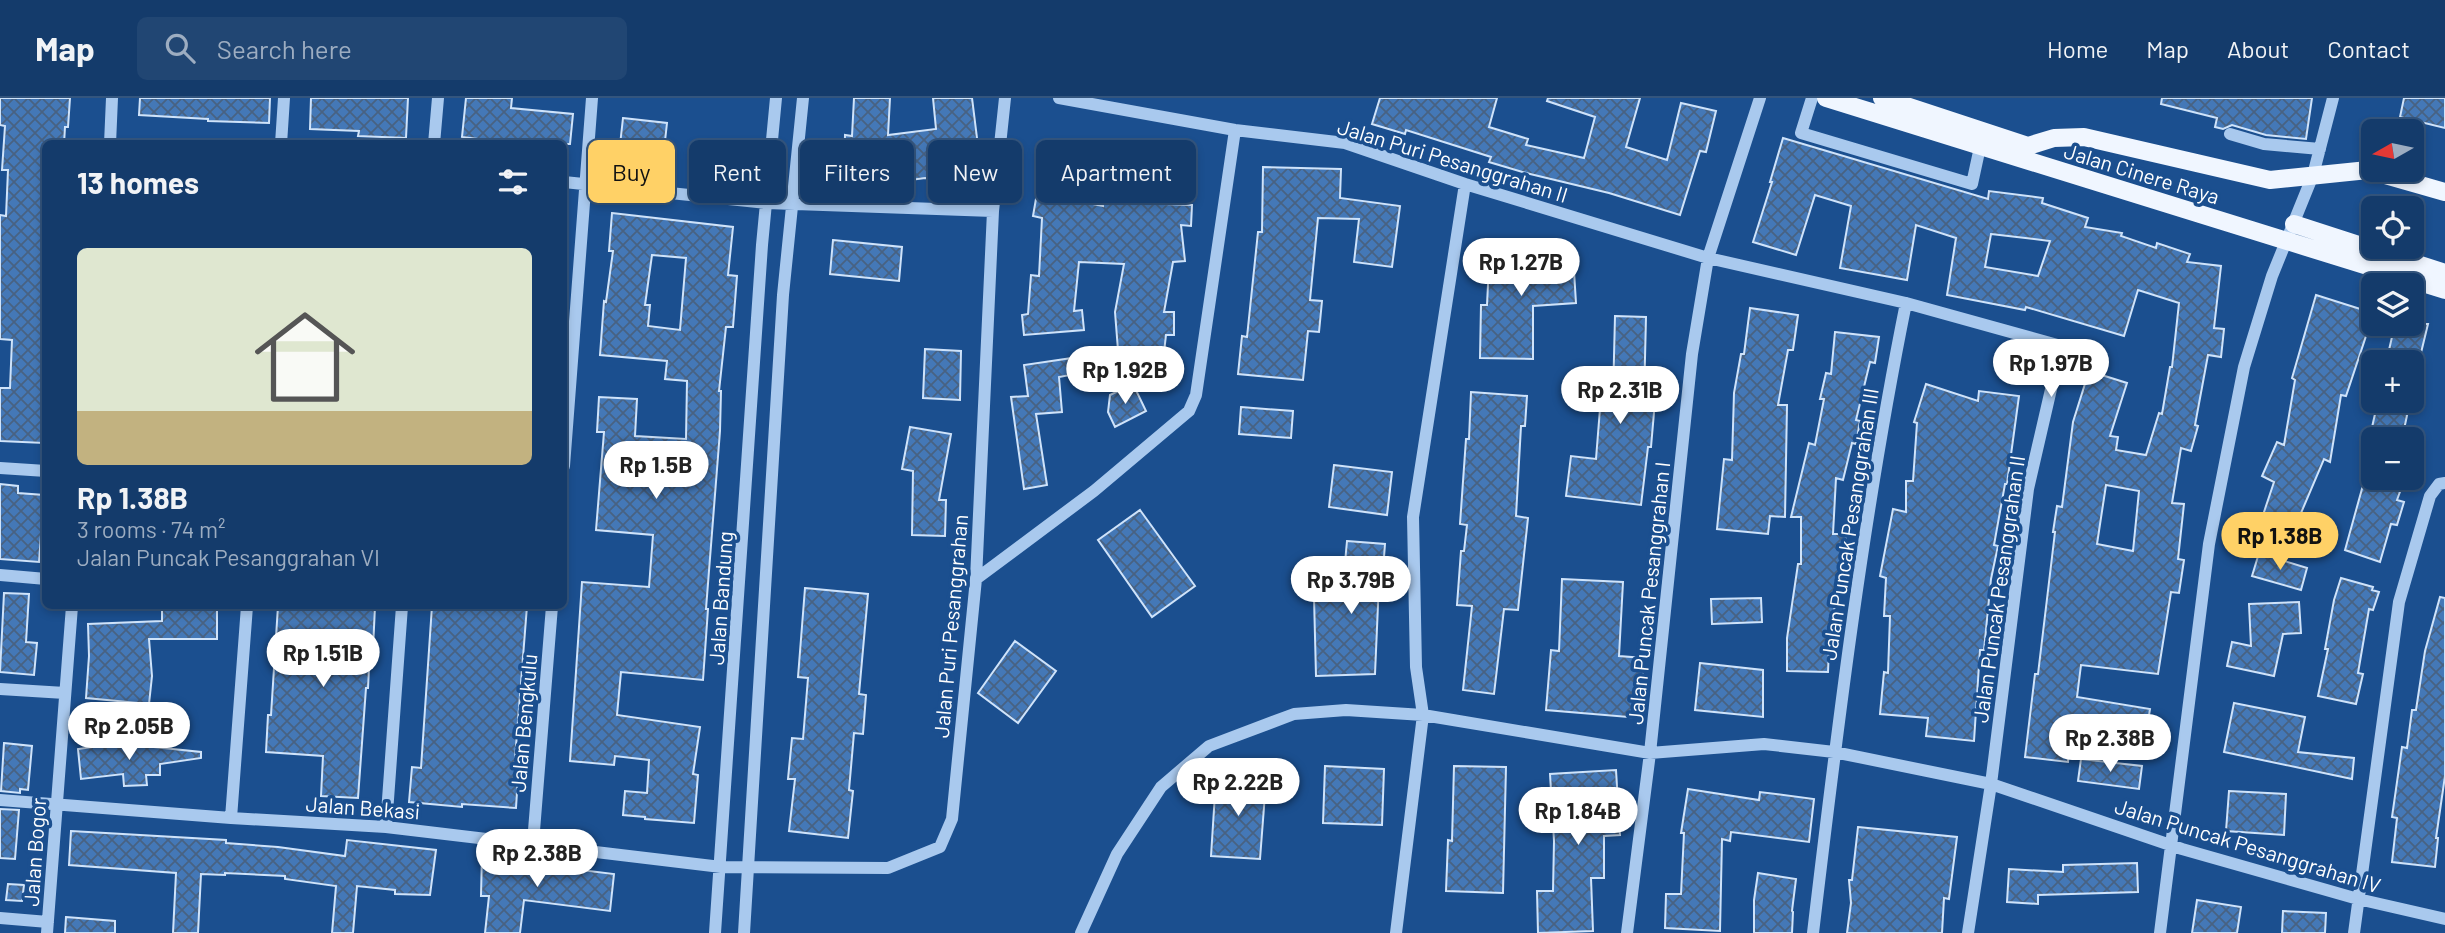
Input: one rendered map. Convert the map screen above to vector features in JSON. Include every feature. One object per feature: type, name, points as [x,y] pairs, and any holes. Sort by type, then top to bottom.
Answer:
[{"type":"main road","name":"Jalan Cinere Raya","points":[[1826,98],[2445,290]]},
{"type":"main road","name":"Jalan Cinere Raya","points":[[1882,98],[2028,146],[2054,138],[2084,137],[2270,180],[2368,170],[2445,192]]},
{"type":"main road","points":[[2294,224],[2445,273]]},
{"type":"street","points":[[110,140],[112,98]]},
{"type":"street","points":[[281,140],[284,98]]},
{"type":"street","points":[[435,140],[438,98]]},
{"type":"street","points":[[567,428],[592,98]]},
{"type":"street","name":"Jalan Bandung","points":[[772,140],[776,98]]},
{"type":"street","name":"Jalan Bandung","points":[[744,933],[783,295],[803,98]]},
{"type":"street","name":"Jalan Puri Pesanggrahan","points":[[749,867],[888,868],[940,847],[952,819],[976,579],[993,211],[1005,98]]},
{"type":"street","name":"Jalan Puri Pesanggrahan II","points":[[1059,98],[1235,130],[1345,143],[1465,184],[1708,258]]},
{"type":"street","name":"Jalan Puncak Pesanggrahan I","points":[[1627,933],[1650,753],[1692,355],[1708,258],[1760,98]]},
{"type":"street","points":[[1812,98],[1801,133],[1972,184],[1980,147]]},
{"type":"street","points":[[2160,933],[2209,544],[2244,367],[2272,275],[2313,175],[2333,98]]},
{"type":"street","points":[[976,579],[1094,491],[1189,411],[1195,396],[1235,130]]},
{"type":"street","points":[[2230,134],[2264,144],[2320,149]]},
{"type":"street","points":[[567,182],[689,195]]},
{"type":"street","points":[[1396,933],[1423,715],[1416,667],[1413,517],[1465,184]]},
{"type":"street","name":"Jalan Bandung","points":[[715,933],[767,203]]},
{"type":"street","points":[[786,203],[993,211]]},
{"type":"street","name":"Jalan Puncak Pesanggrahan II","points":[[1708,258],[1906,303],[2061,346],[2028,489],[1992,784]]},
{"type":"street","name":"Jalan Puncak Pesanggrahan III","points":[[1813,933],[1834,752],[1881,427],[1906,303]]},
{"type":"street","points":[[0,468],[42,471]]},
{"type":"street","points":[[2354,933],[2399,602],[2430,496],[2439,484],[2445,483]]},
{"type":"street","points":[[0,575],[42,579]]},
{"type":"street","name":"Jalan Bogor","points":[[48,927],[72,609]]},
{"type":"street","points":[[231,818],[247,609]]},
{"type":"street","points":[[386,827],[402,609]]},
{"type":"street","name":"Jalan Bengkulu","points":[[533,843],[552,609]]},
{"type":"street","points":[[0,688],[65,694]]},
{"type":"street","name":"Jalan Puncak Pesanggrahan IV","points":[[1081,933],[1117,854],[1161,787],[1209,746],[1294,714],[1346,710],[1423,715],[1650,753],[1764,744],[1834,752],[1992,784],[2170,844],[2358,900],[2445,919]]},
{"type":"street","points":[[1968,933],[1992,784]]},
{"type":"street","name":"Jalan Bekasi","points":[[0,800],[386,827],[721,867],[749,867]]},
{"type":"street","points":[[0,918],[48,927]]},
{"type":"building","points":[[0,98],[70,98],[64,140],[42,140],[42,443],[0,441],[0,388],[10,388],[12,340],[0,339],[0,215],[6,216],[8,170],[2,170],[5,126],[0,125]]},
{"type":"building","points":[[140,98],[270,98],[269,123],[139,115]]},
{"type":"building","points":[[311,98],[408,98],[406,138],[358,136],[359,131],[310,129]]},
{"type":"building","points":[[466,98],[512,98],[511,108],[573,114],[570,144],[567,144],[567,140],[486,140],[462,137]]},
{"type":"building","points":[[854,98],[890,98],[888,135],[936,129],[933,98],[972,98],[977,140],[928,140],[928,178],[914,180],[914,140],[845,140],[845,135],[852,136]]},
{"type":"building","points":[[1380,98],[1497,98],[1489,127],[1528,139],[1526,145],[1584,158],[1595,117],[1547,101],[1548,98],[1640,98],[1626,147],[1667,160],[1681,103],[1716,111],[1706,152],[1700,151],[1680,215],[1609,193],[1489,162],[1491,157],[1406,130],[1405,134],[1372,124]]},
{"type":"building","points":[[2162,98],[2312,98],[2306,139],[2266,135],[2232,125],[2223,129],[2215,127],[2217,118],[2161,104]]},
{"type":"building","points":[[2404,98],[2445,98],[2445,128],[2424,123],[2424,119],[2400,117]]},
{"type":"building","points":[[623,118],[667,123],[665,140],[621,140]]},
{"type":"building","points":[[1783,138],[1988,199],[1989,191],[2043,198],[2042,203],[2088,218],[2085,227],[2122,233],[2121,236],[2156,248],[2157,243],[2190,254],[2187,262],[2221,266],[2214,328],[2224,329],[2221,357],[2208,355],[2195,425],[2198,426],[2191,451],[2181,448],[2172,503],[2184,504],[2178,559],[2184,560],[2179,593],[2171,592],[2158,674],[2081,665],[2077,697],[2150,709],[2146,734],[2072,723],[2068,762],[2025,757],[2035,674],[2038,674],[2057,506],[2062,507],[2073,422],[2089,371],[2127,383],[2110,436],[2118,437],[2116,450],[2146,455],[2159,413],[2162,414],[2172,367],[2179,303],[2138,290],[2124,336],[2026,307],[2025,310],[1947,295],[1956,238],[1916,225],[1907,280],[1840,268],[1851,206],[1815,195],[1796,255],[1753,242]],"holes":[[[1991,234],[2050,241],[2038,276],[1985,267]],[[2106,485],[2139,491],[2133,551],[2097,544]]]},
{"type":"building","points":[[1263,167],[1341,169],[1340,198],[1400,206],[1392,267],[1354,262],[1359,219],[1318,218],[1310,300],[1322,301],[1319,332],[1308,331],[1303,380],[1238,374],[1242,336],[1247,337],[1258,232],[1262,232]]},
{"type":"building","points":[[1036,199],[1036,203],[1088,203],[1103,206],[1103,203],[1192,205],[1191,226],[1181,225],[1185,261],[1173,262],[1164,312],[1174,312],[1174,335],[1166,335],[1163,361],[1113,368],[1115,351],[1118,350],[1115,312],[1124,264],[1079,262],[1074,311],[1082,310],[1084,330],[1024,335],[1022,315],[1028,314],[1031,275],[1039,276],[1042,218],[1033,216]]},
{"type":"building","points":[[612,213],[733,227],[728,275],[737,276],[733,327],[726,327],[719,391],[720,431],[703,680],[621,672],[617,715],[700,727],[693,774],[698,775],[694,823],[623,815],[625,791],[647,793],[649,760],[615,756],[614,765],[570,761],[582,582],[649,587],[653,535],[596,530],[604,432],[597,432],[599,397],[637,399],[635,436],[686,439],[687,381],[665,379],[667,361],[600,355],[604,301],[606,302],[613,251],[609,251]],"holes":[[[652,255],[686,258],[680,330],[648,326],[650,305],[645,305]]]},
{"type":"building","points":[[833,240],[902,247],[899,281],[830,274]]},
{"type":"building","points":[[1490,244],[1536,247],[1536,258],[1573,255],[1576,303],[1533,306],[1533,359],[1480,358],[1481,305],[1487,305]]},
{"type":"building","points":[[2316,295],[2361,309],[2361,336],[2366,336],[2346,396],[2341,395],[2330,462],[2324,459],[2301,513],[2307,514],[2300,534],[2261,521],[2274,482],[2262,476],[2277,442],[2284,445],[2295,380],[2292,378]]},
{"type":"building","points":[[1750,308],[1798,315],[1793,350],[1788,350],[1778,405],[1787,405],[1785,517],[1770,516],[1768,534],[1717,529],[1724,459],[1732,460],[1734,393],[1741,354],[1744,354]]},
{"type":"building","points":[[1615,316],[1646,317],[1644,400],[1655,401],[1651,447],[1648,447],[1641,505],[1566,496],[1571,456],[1596,459],[1601,396],[1613,397]]},
{"type":"building","points":[[2424,324],[2428,324],[2422,350],[2389,350],[2392,336],[2424,336]]},
{"type":"building","points":[[1835,332],[1879,337],[1875,363],[1870,362],[1856,420],[1860,421],[1856,444],[1852,443],[1843,480],[1836,478],[1833,534],[1846,534],[1829,648],[1828,672],[1787,671],[1787,638],[1798,564],[1801,564],[1801,517],[1791,517],[1809,443],[1815,445],[1824,399],[1820,399],[1826,373],[1831,374]]},
{"type":"building","points":[[925,349],[961,351],[960,400],[923,398]]},
{"type":"building","points":[[1079,357],[1081,373],[1059,377],[1062,412],[1036,414],[1047,485],[1024,489],[1011,397],[1028,396],[1024,365]]},
{"type":"building","points":[[1133,384],[1146,411],[1115,427],[1108,412],[1110,395]]},
{"type":"building","points":[[1926,384],[1978,401],[1979,391],[2019,396],[2007,484],[1994,545],[1998,546],[1991,579],[1984,650],[1980,650],[1974,741],[1926,736],[1928,718],[1880,714],[1884,672],[1888,673],[1890,616],[1884,616],[1886,578],[1880,576],[1893,509],[1906,512],[1906,481],[1913,481],[1917,423],[1914,422]]},
{"type":"building","points":[[1471,392],[1527,396],[1525,426],[1521,426],[1516,516],[1528,518],[1518,610],[1504,609],[1494,694],[1463,690],[1472,606],[1457,605],[1461,551],[1464,551],[1467,525],[1460,524]]},
{"type":"building","points":[[1241,407],[1293,411],[1291,438],[1239,434]]},
{"type":"building","points":[[2375,413],[2408,413],[2405,427],[2372,427]]},
{"type":"building","points":[[910,427],[951,434],[939,500],[946,500],[945,536],[912,535],[913,471],[902,469]]},
{"type":"building","points":[[1334,465],[1392,472],[1387,515],[1329,507]]},
{"type":"building","points":[[0,484],[18,486],[18,493],[42,495],[39,562],[0,559]]},
{"type":"building","points":[[2362,490],[2401,490],[2397,500],[2404,502],[2397,525],[2391,524],[2380,562],[2345,550]]},
{"type":"building","points":[[1140,510],[1195,586],[1152,617],[1098,540]]},
{"type":"building","points":[[1347,541],[1385,544],[1382,583],[1379,582],[1375,674],[1316,676],[1314,597],[1342,595]]},
{"type":"building","points":[[2259,553],[2307,568],[2301,590],[2252,576]]},
{"type":"building","points":[[2341,578],[2373,587],[2372,590],[2379,592],[2373,610],[2369,609],[2358,673],[2363,674],[2356,704],[2318,696],[2328,649],[2325,649],[2334,600]]},
{"type":"building","points":[[1562,579],[1623,582],[1619,656],[1644,658],[1640,718],[1546,710],[1551,650],[1559,651]]},
{"type":"building","points":[[805,588],[868,594],[859,694],[866,695],[863,734],[854,733],[849,790],[853,791],[848,838],[789,831],[795,779],[788,779],[792,738],[803,739],[808,678],[798,677]]},
{"type":"building","points":[[4,593],[29,594],[26,642],[37,643],[34,675],[0,672]]},
{"type":"building","points":[[2440,597],[2445,598],[2445,776],[2436,838],[2435,867],[2392,862],[2397,818],[2392,817],[2402,747],[2407,748],[2412,710],[2416,710],[2425,651]]},
{"type":"building","points":[[1761,598],[1762,622],[1712,624],[1711,599]]},
{"type":"building","points":[[2299,602],[2301,633],[2283,634],[2274,676],[2227,666],[2232,642],[2251,646],[2249,604]]},
{"type":"building","points":[[162,609],[217,609],[217,639],[149,639],[152,676],[149,704],[86,698],[88,624],[162,621]]},
{"type":"building","points":[[278,609],[375,609],[358,798],[321,796],[323,756],[266,752],[268,715],[271,715]]},
{"type":"building","points":[[432,609],[527,609],[515,759],[519,760],[516,808],[409,802],[412,767],[421,768]]},
{"type":"building","points":[[1015,641],[1056,671],[1018,723],[978,693]]},
{"type":"building","points":[[1700,663],[1763,670],[1763,717],[1695,710]]},
{"type":"building","points":[[2234,703],[2305,717],[2298,752],[2354,758],[2352,779],[2224,752]]},
{"type":"building","points":[[4,743],[32,746],[28,790],[20,789],[20,793],[1,791]]},
{"type":"building","points":[[114,744],[114,747],[144,746],[201,752],[201,758],[160,764],[160,775],[146,775],[147,785],[124,786],[123,774],[81,779],[78,749]]},
{"type":"building","points":[[2081,759],[2142,766],[2139,789],[2078,781]]},
{"type":"building","points":[[1325,766],[1384,769],[1382,825],[1323,823]]},
{"type":"building","points":[[1454,766],[1506,767],[1503,893],[1446,891],[1448,840],[1452,841]]},
{"type":"building","points":[[1616,770],[1620,835],[1604,836],[1604,878],[1591,878],[1593,931],[1538,933],[1537,891],[1553,891],[1554,841],[1550,774]]},
{"type":"building","points":[[1216,778],[1266,781],[1260,859],[1211,856]]},
{"type":"building","points":[[1688,789],[1759,800],[1760,792],[1814,799],[1809,842],[1731,832],[1730,841],[1722,839],[1720,931],[1665,928],[1666,894],[1681,894],[1684,833],[1681,833]]},
{"type":"building","points":[[2229,791],[2286,794],[2284,835],[2226,831]]},
{"type":"building","points":[[0,809],[19,810],[15,859],[0,858]]},
{"type":"building","points":[[1858,827],[1957,837],[1949,899],[1944,898],[1942,933],[1847,933],[1851,903],[1849,880],[1852,880]]},
{"type":"building","points":[[71,831],[226,840],[226,843],[345,856],[347,840],[436,850],[430,895],[395,894],[395,890],[357,886],[353,933],[332,933],[336,886],[285,879],[285,876],[225,873],[201,874],[198,933],[173,933],[176,873],[69,865]]},
{"type":"building","points":[[482,854],[541,856],[541,865],[614,874],[610,911],[524,900],[520,933],[485,933],[489,896],[481,896]]},
{"type":"building","points":[[2137,863],[2138,892],[2038,895],[2038,904],[2007,902],[2009,869],[2063,872],[2063,865]]},
{"type":"building","points":[[1758,873],[1796,879],[1792,933],[1754,933],[1754,900]]},
{"type":"building","points":[[8,884],[24,885],[22,901],[6,900]]},
{"type":"building","points":[[2197,900],[2241,907],[2237,933],[2192,933]]},
{"type":"building","points":[[2283,911],[2326,913],[2325,933],[2282,933]]},
{"type":"building","points":[[66,917],[115,921],[115,933],[65,933]]}]
